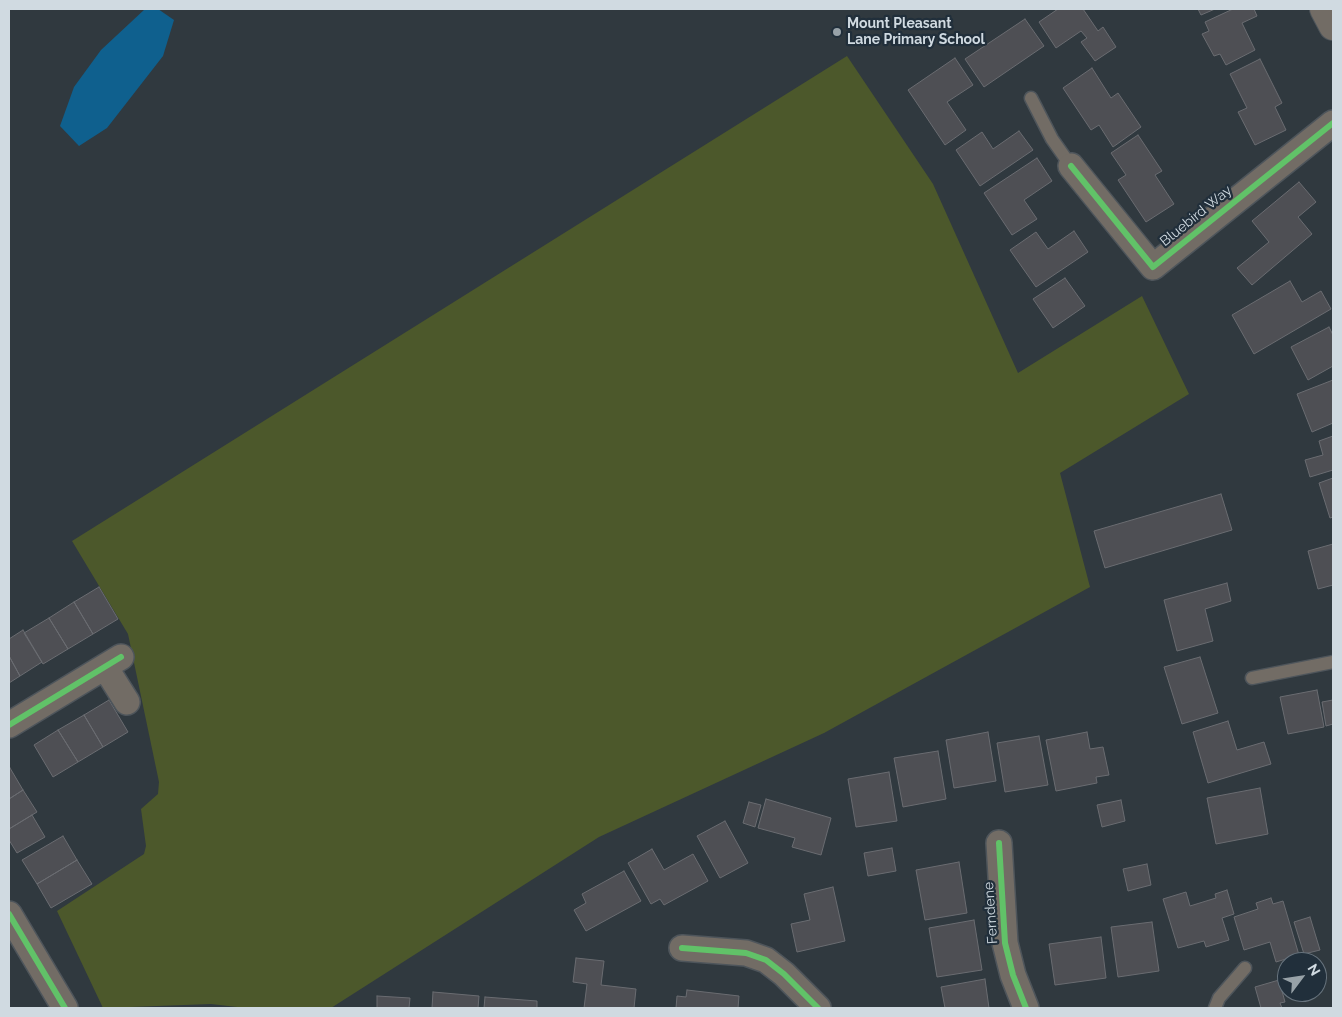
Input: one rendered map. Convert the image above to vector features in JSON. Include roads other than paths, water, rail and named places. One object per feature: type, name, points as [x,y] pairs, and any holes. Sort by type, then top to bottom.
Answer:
[{"type":"street","points":[[1324,9],[1333,26]]},
{"type":"street","name":"Bluebird Way","points":[[1071,166],[1153,267],[1333,123]]},
{"type":"street","points":[[9,726],[113,662],[127,702]]},
{"type":"street","name":"Ferndene","points":[[999,843],[1005,943],[1013,975],[1026,1008]]},
{"type":"street","points":[[9,914],[65,1008]]},
{"type":"street","points":[[682,948],[746,953],[766,960],[784,974],[818,1008]]},
{"type":"lane","name":"Bluebird Way","points":[[1031,98],[1047,130],[1071,166]]},
{"type":"lane","points":[[1252,678],[1333,662]]},
{"type":"lane","points":[[1215,1008],[1219,998],[1245,968]]},
{"type":"water","points":[[145,9],[158,9],[174,20],[163,56],[107,128],[79,146],[60,126],[74,87],[101,50]]},
{"type":"place","name":"Mount Pleasant Lane Primary School","points":[[837,32]]}]
